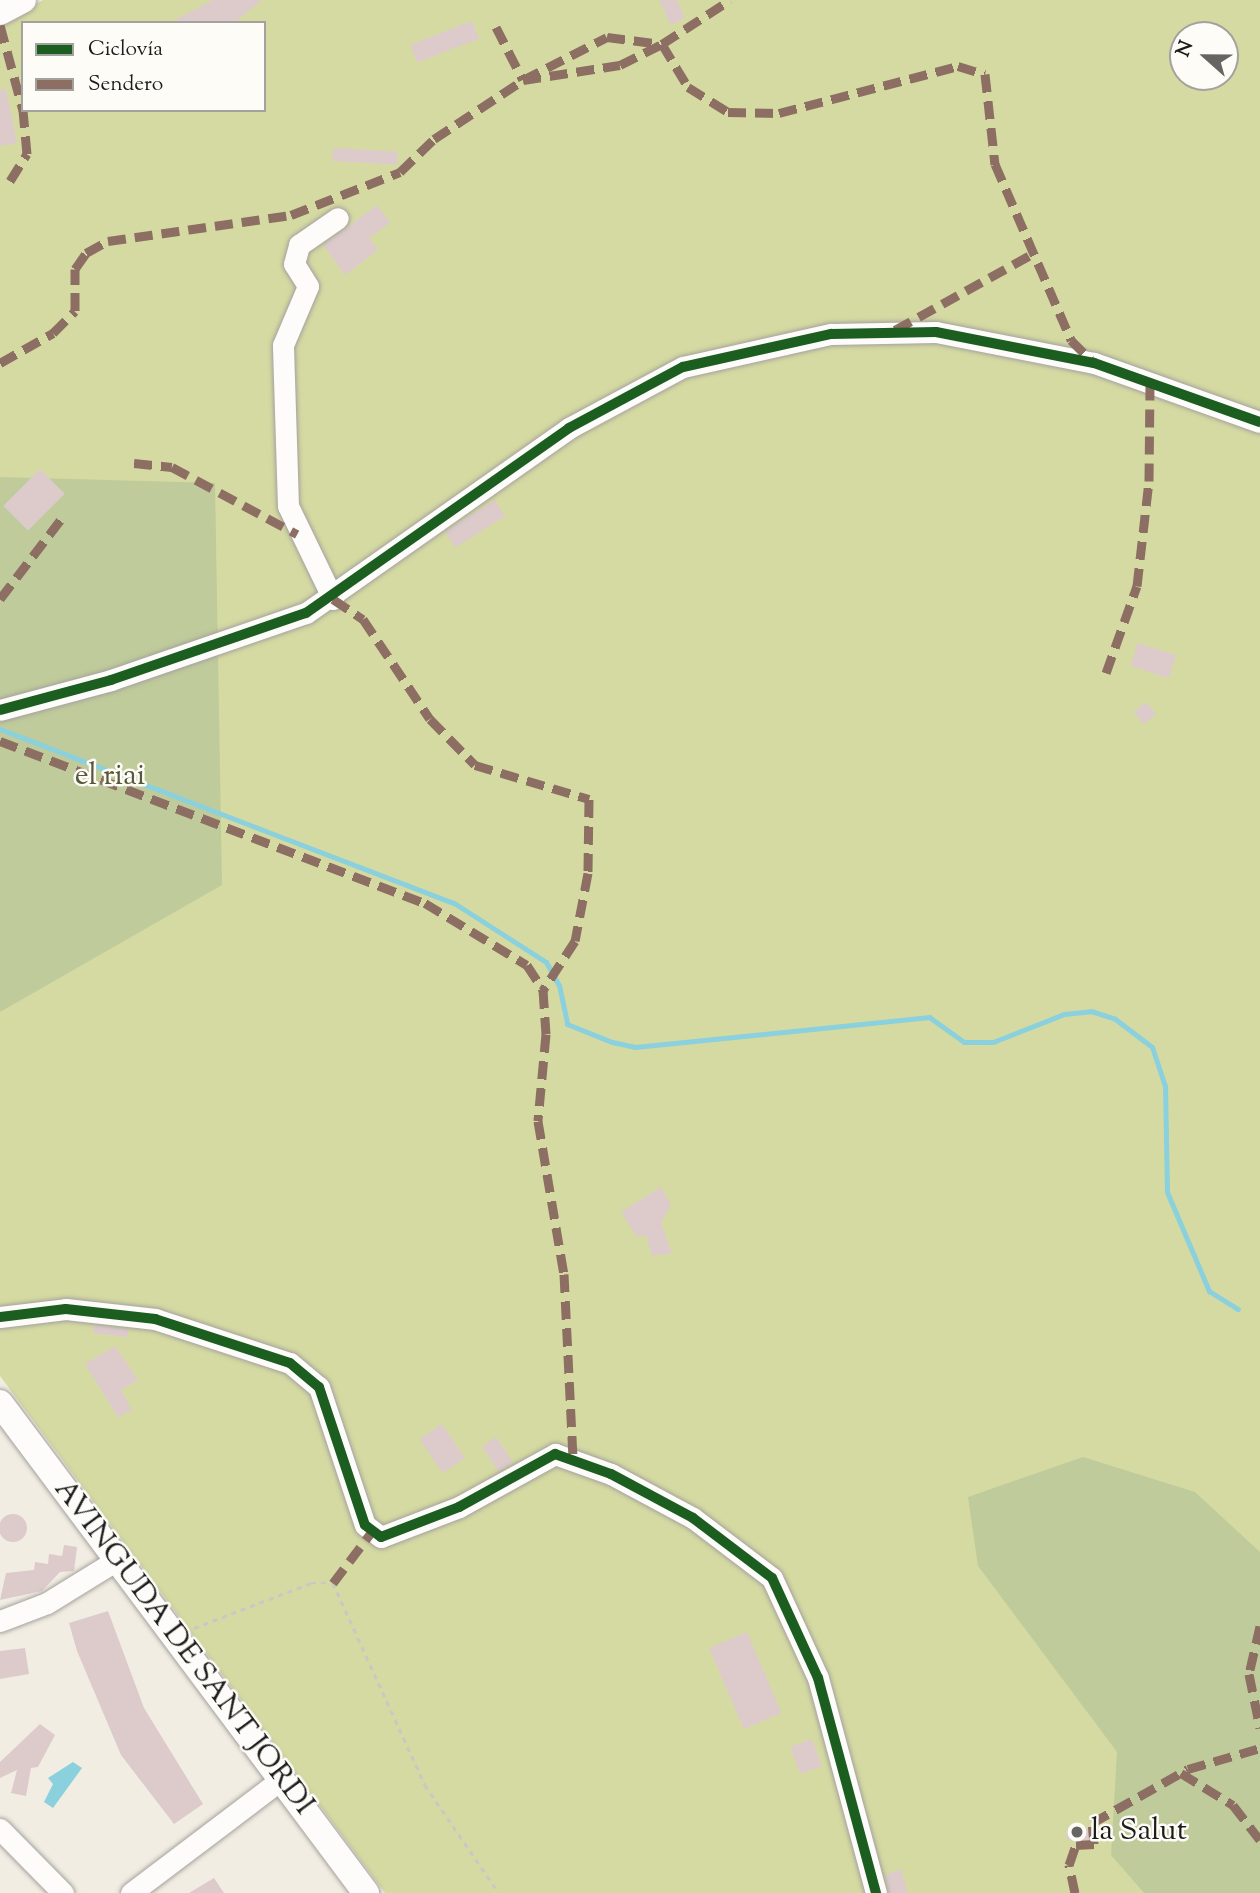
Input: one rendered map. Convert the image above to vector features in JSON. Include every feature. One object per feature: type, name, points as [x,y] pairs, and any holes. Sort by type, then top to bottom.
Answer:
[{"type":"main road","points":[[0,12],[23,0]]},
{"type":"main road","name":"AVINGUDA DE SANT JORDI","points":[[0,1403],[115,1561],[175,1636],[366,1893]]},
{"type":"street","points":[[333,598],[288,506],[283,345],[307,286],[293,264],[299,245],[338,218]]},
{"type":"street","points":[[0,710],[111,680],[333,598],[569,428],[683,367],[831,334],[936,332],[1029,349],[1150,379],[1260,422]]},
{"type":"street","points":[[0,1317],[66,1309],[155,1319],[290,1363],[319,1387],[365,1525],[382,1538],[437,1517],[555,1454],[611,1474],[715,1532],[772,1578],[818,1678],[876,1893]]},
{"type":"street","points":[[0,1621],[47,1603],[115,1561]]},
{"type":"street","points":[[131,1893],[282,1779]]},
{"type":"street","points":[[0,1829],[62,1893]]},
{"type":"path","points":[[175,1636],[311,1583],[333,1583],[425,1785],[499,1893]]},
{"type":"green space","points":[[43,0],[1260,0],[1260,1893],[385,1893],[0,1376],[0,23]]},
{"type":"green space","name":"el riai","points":[[0,477],[215,483],[222,885],[0,1012]]},
{"type":"green space","points":[[1083,1457],[1195,1492],[1260,1552],[1260,1893],[1144,1893],[1111,1855],[1117,1752],[978,1566],[968,1497]]},
{"type":"water","points":[[73,1762],[82,1768],[53,1808],[44,1802],[53,1784],[48,1778]]},
{"type":"building","points":[[213,0],[262,0],[236,21],[173,21]]},
{"type":"building","points":[[659,0],[677,0],[685,18],[671,25]]},
{"type":"building","points":[[472,21],[479,39],[417,62],[410,45]]},
{"type":"building","points":[[6,89],[17,143],[0,146],[0,90]]},
{"type":"building","points":[[333,148],[398,151],[397,164],[332,161]]},
{"type":"building","points":[[377,205],[390,223],[369,238],[378,250],[345,275],[323,245]]},
{"type":"building","points":[[40,469],[65,494],[28,531],[3,506]]},
{"type":"building","points":[[495,500],[505,516],[455,547],[445,531]]},
{"type":"building","points":[[1138,643],[1176,655],[1169,678],[1131,666]]},
{"type":"building","points":[[1146,702],[1156,714],[1144,725],[1134,712]]},
{"type":"building","points":[[661,1187],[671,1204],[661,1223],[672,1253],[652,1256],[646,1235],[637,1237],[621,1212]]},
{"type":"building","points":[[94,1325],[129,1329],[128,1337],[93,1333]]},
{"type":"building","points":[[115,1346],[138,1380],[121,1390],[132,1410],[118,1417],[85,1364]]},
{"type":"building","points":[[442,1424],[465,1458],[443,1473],[420,1439]]},
{"type":"building","points":[[496,1437],[513,1462],[499,1471],[482,1447]]},
{"type":"building","points":[[13,1514],[23,1518],[27,1528],[23,1538],[13,1542],[3,1538],[-1,1528],[3,1518]]},
{"type":"building","points":[[64,1545],[77,1547],[74,1571],[60,1572],[42,1591],[0,1600],[6,1573],[34,1570],[35,1562],[48,1564],[49,1554],[62,1556]]},
{"type":"building","points":[[108,1611],[144,1708],[203,1804],[174,1824],[121,1755],[77,1651],[69,1623]]},
{"type":"building","points":[[747,1632],[781,1713],[744,1729],[709,1648]]},
{"type":"building","points":[[25,1648],[29,1674],[0,1679],[0,1651]]},
{"type":"building","points":[[40,1724],[55,1735],[38,1767],[31,1768],[26,1796],[11,1793],[17,1770],[0,1778],[0,1762]]},
{"type":"building","points":[[812,1739],[822,1766],[800,1774],[790,1747]]},
{"type":"building","name":"la Salut","points":[[1089,1828],[1090,1842],[1067,1840],[1066,1829]]},
{"type":"building","points":[[901,1869],[908,1893],[889,1893],[885,1875]]},
{"type":"building","points":[[214,1878],[224,1893],[189,1893]]},
{"type":"waterway","points":[[0,729],[454,903],[546,962],[559,985],[567,1024],[612,1042],[635,1047],[929,1017],[964,1042],[993,1042],[1064,1014],[1091,1011],[1115,1019],[1152,1047],[1165,1086],[1167,1192],[1209,1291],[1238,1309]]},
{"type":"marked path","points":[[496,27],[523,80],[607,37],[662,44],[730,0]]},
{"type":"marked path","points":[[0,25],[21,103]]},
{"type":"marked path","points":[[0,363],[53,333],[75,311],[75,269],[86,253],[108,241],[291,215],[400,172],[434,139],[523,80],[620,65],[662,44],[688,87],[728,112],[779,113],[958,66],[985,74],[995,164],[1071,340],[1091,360]]},
{"type":"marked path","points":[[10,181],[27,154],[23,112]]},
{"type":"marked path","points":[[895,330],[1036,252]]},
{"type":"marked path","points":[[1106,673],[1137,586],[1149,481],[1150,379]]},
{"type":"marked path","points":[[134,463],[172,467],[297,534]]},
{"type":"marked path","points":[[0,599],[62,518]]},
{"type":"marked path","points":[[333,599],[363,619],[430,719],[475,765],[589,799],[588,873],[575,941],[543,990]]},
{"type":"marked path","points":[[0,741],[425,903],[527,965],[543,990],[546,1034],[538,1121],[564,1274],[573,1456]]},
{"type":"marked path","points":[[333,1583],[371,1533]]},
{"type":"marked path","points":[[1260,1626],[1249,1674],[1260,1728]]},
{"type":"marked path","points":[[1075,1893],[1069,1865],[1076,1845],[1094,1844],[1092,1823],[1188,1769],[1260,1748]]},
{"type":"marked path","points":[[1181,1773],[1233,1805],[1260,1840]]},
{"type":"cycle path","points":[[0,710],[111,680],[306,613],[569,428],[683,367],[831,334],[936,332],[1094,363],[1260,422]]},
{"type":"cycle path","points":[[0,1317],[66,1309],[155,1319],[290,1363],[319,1387],[365,1525],[381,1537],[459,1507],[555,1454],[611,1474],[693,1518],[772,1578],[818,1678],[876,1893]]},
{"type":"place","name":"la Salut","points":[[1077,1832]]}]
